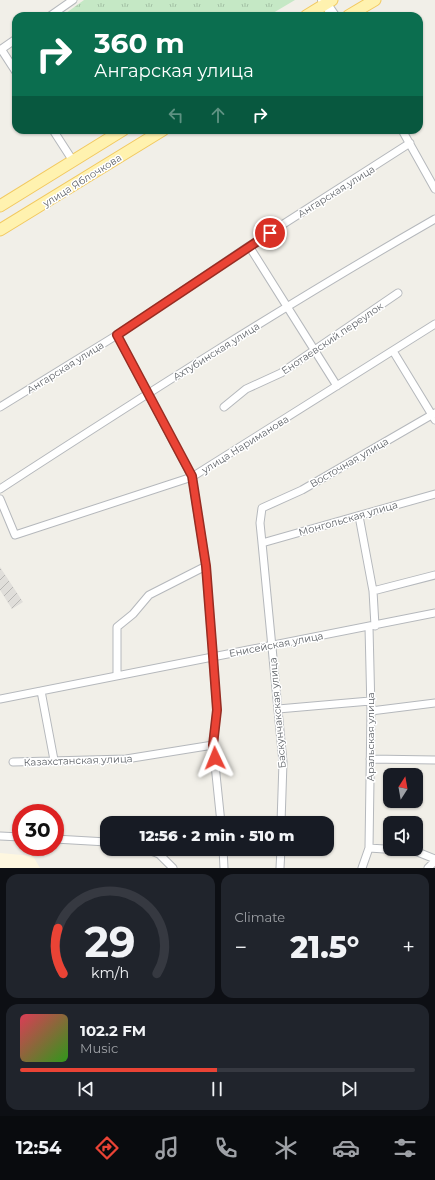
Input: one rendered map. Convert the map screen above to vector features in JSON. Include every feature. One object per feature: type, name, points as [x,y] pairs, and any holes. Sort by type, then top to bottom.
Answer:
[{"type":"main road","points":[[355,12],[375,0]]},
{"type":"main road","points":[[312,12],[327,1],[332,12]]},
{"type":"main road","name":"улица Яблочкова","points":[[0,206],[117,134]]},
{"type":"main road","name":"улица Яблочкова","points":[[0,230],[156,134]]},
{"type":"street","points":[[56,12],[73,0]]},
{"type":"street","points":[[12,42],[1,49],[12,66]]},
{"type":"street","points":[[56,134],[73,161]]},
{"type":"street","points":[[404,134],[435,189]]},
{"type":"street","name":"Ангарская улица","points":[[0,407],[117,335],[249,246],[410,144]]},
{"type":"street","name":"Ахтубинская улица","points":[[0,489],[149,392],[288,306],[435,219]]},
{"type":"street","points":[[249,246],[337,386]]},
{"type":"street","name":"Енотаевский переулок","points":[[224,407],[246,389],[281,373],[398,293]]},
{"type":"street","name":"улица Нариманова","points":[[0,499],[15,535],[192,476],[435,324]]},
{"type":"street","points":[[117,335],[149,392],[192,476],[206,566],[217,710],[213,745],[220,816]]},
{"type":"street","points":[[392,351],[434,416]]},
{"type":"street","name":"Восточная улица","points":[[262,508],[302,490],[434,416]]},
{"type":"street","name":"Монгольская улица","points":[[262,542],[435,494]]},
{"type":"street","name":"Баскунчакская улица","points":[[262,508],[260,524],[270,644],[283,762],[281,816]]},
{"type":"street","name":"Аральская улица","points":[[359,516],[373,591],[370,701],[369,848],[362,868]]},
{"type":"street","points":[[117,675],[117,627],[133,614],[149,595],[206,566]]},
{"type":"street","points":[[373,591],[435,575]]},
{"type":"street","name":"Енисейская улица","points":[[0,699],[270,644],[435,613]]},
{"type":"street","points":[[41,691],[54,760]]},
{"type":"street","points":[[278,709],[370,701]]},
{"type":"street","points":[[371,711],[435,702]]},
{"type":"street","name":"Казахстанская улица","points":[[13,762],[126,759],[213,745]]},
{"type":"street","points":[[370,759],[435,760]]},
{"type":"street","points":[[0,836],[12,837]]},
{"type":"street","points":[[64,840],[100,842]]},
{"type":"street","points":[[369,848],[416,851],[435,860],[428,868]]},
{"type":"street","points":[[161,856],[173,868]]},
{"type":"street","points":[[223,856],[224,868]]},
{"type":"street","points":[[280,868],[281,856]]},
{"type":"shaded area","points":[[0,567],[23,602],[12,609],[0,590]]},
{"type":"shaded area","points":[[0,853],[12,854],[12,856],[33,856],[40,868],[0,868]]},
{"type":"green space","points":[[84,0],[295,0],[275,12],[68,12]]},
{"type":"route","points":[[215,758],[213,745],[217,710],[206,566],[192,476],[149,392],[117,335],[270,233]]}]
